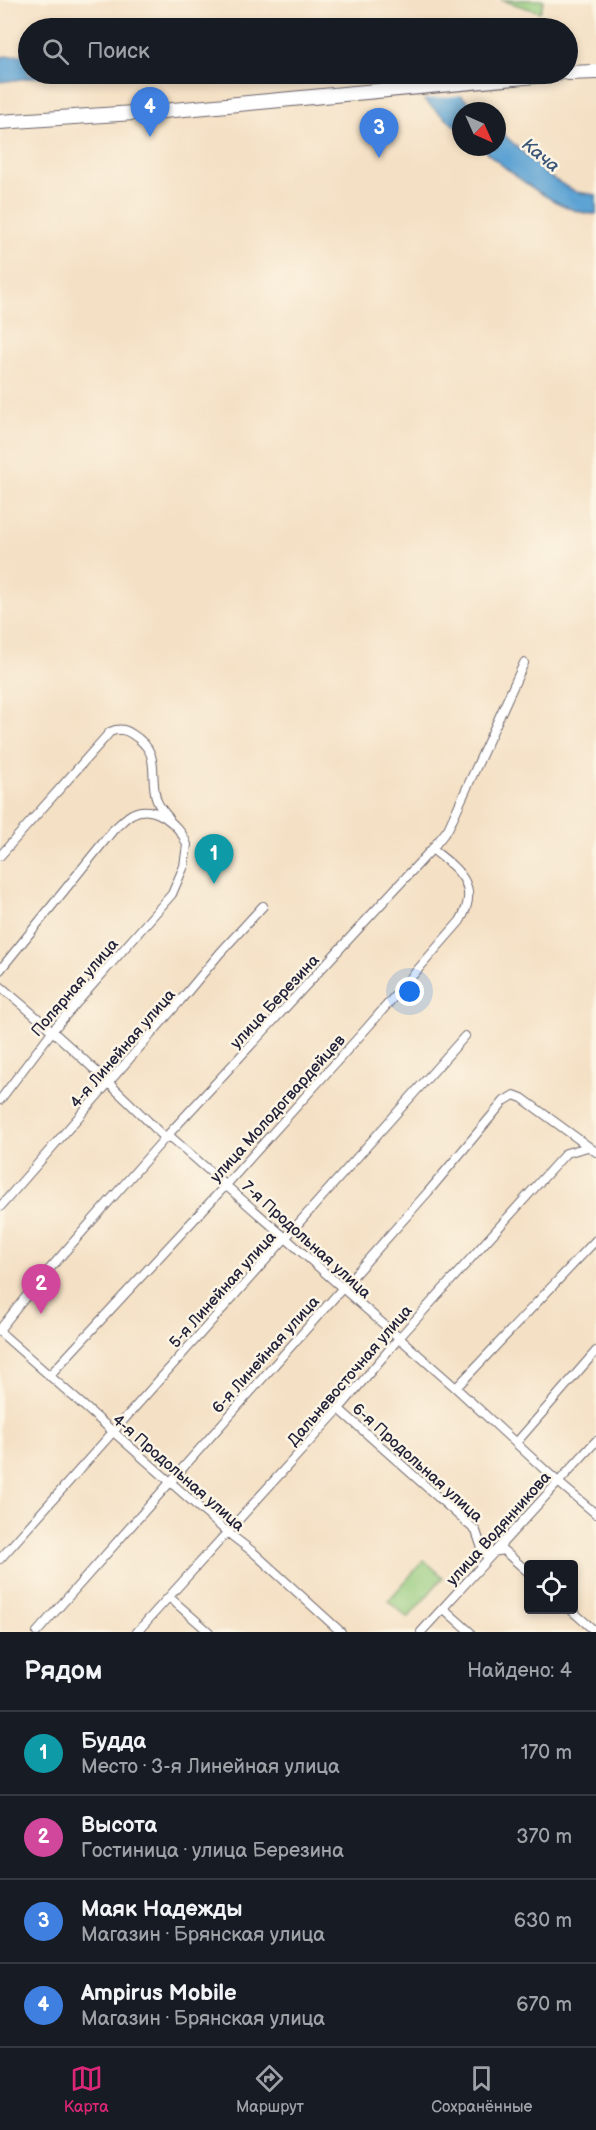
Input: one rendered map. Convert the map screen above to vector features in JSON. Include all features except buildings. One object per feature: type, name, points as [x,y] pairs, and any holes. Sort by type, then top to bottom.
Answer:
[{"type":"highway","points":[[578,73],[596,72]]},
{"type":"highway","points":[[0,122],[163,111],[451,84]]},
{"type":"street","name":"улица Березина","points":[[0,1331],[32,1290],[165,1138],[448,829],[524,663]]},
{"type":"street","points":[[0,856],[110,732],[117,729],[130,732],[150,750],[154,764],[156,797],[170,819]]},
{"type":"street","points":[[0,970],[114,829],[133,813],[148,810],[170,819]]},
{"type":"street","name":"Полярная улица","points":[[0,1100],[53,1030],[172,894],[184,866],[187,845],[170,819]]},
{"type":"street","name":"улица Молодогвардейцев","points":[[49,1376],[226,1185],[460,921],[467,910],[469,896],[467,884],[459,871],[432,849]]},
{"type":"street","name":"4-я Линейная улица","points":[[0,1207],[263,906]]},
{"type":"street","name":"7-я Продольная улица","points":[[0,986],[53,1030],[165,1138],[172,1138],[226,1185],[596,1514]]},
{"type":"street","name":"5-я Линейная улица","points":[[0,1559],[465,1036]]},
{"type":"street","name":"6-я Линейная улица","points":[[37,1632],[428,1192],[504,1101],[514,1095],[527,1101],[588,1147]]},
{"type":"street","points":[[588,1147],[596,1152]]},
{"type":"street","name":"Дальневосточная улица","points":[[137,1632],[566,1153],[588,1147]]},
{"type":"street","points":[[456,1388],[596,1240]]},
{"type":"street","name":"4-я Продольная улица","points":[[0,1331],[341,1632]]},
{"type":"street","points":[[516,1443],[596,1351]]},
{"type":"street","name":"6-я Продольная улица","points":[[339,1409],[476,1531],[484,1554],[503,1550],[524,1568]]},
{"type":"street","name":"улица Водянникова","points":[[421,1632],[596,1441]]},
{"type":"street","points":[[169,1597],[209,1632]]},
{"type":"street","points":[[443,1608],[470,1632]]},
{"type":"street","points":[[576,1614],[596,1632]]},
{"type":"green space","points":[[501,0],[544,0],[540,12]]},
{"type":"green space","points":[[424,1560],[443,1577],[408,1618],[388,1601]]},
{"type":"water","points":[[18,55],[18,80],[0,82],[0,57]]},
{"type":"water","points":[[404,84],[448,84],[469,102],[452,102],[452,124]]},
{"type":"water","name":"Кача","points":[[506,136],[548,176],[576,192],[596,195],[596,214],[567,207],[519,179],[491,156],[506,156]]},
{"type":"pier","points":[[400,84],[451,84],[464,95],[419,100]]},
{"type":"place","name":"Ampirus Mobile","points":[[150,137]]},
{"type":"place","name":"Маяк Надежды","points":[[379,158]]},
{"type":"place","name":"Будда","points":[[214,884]]},
{"type":"place","name":"Высота","points":[[41,1314]]}]
